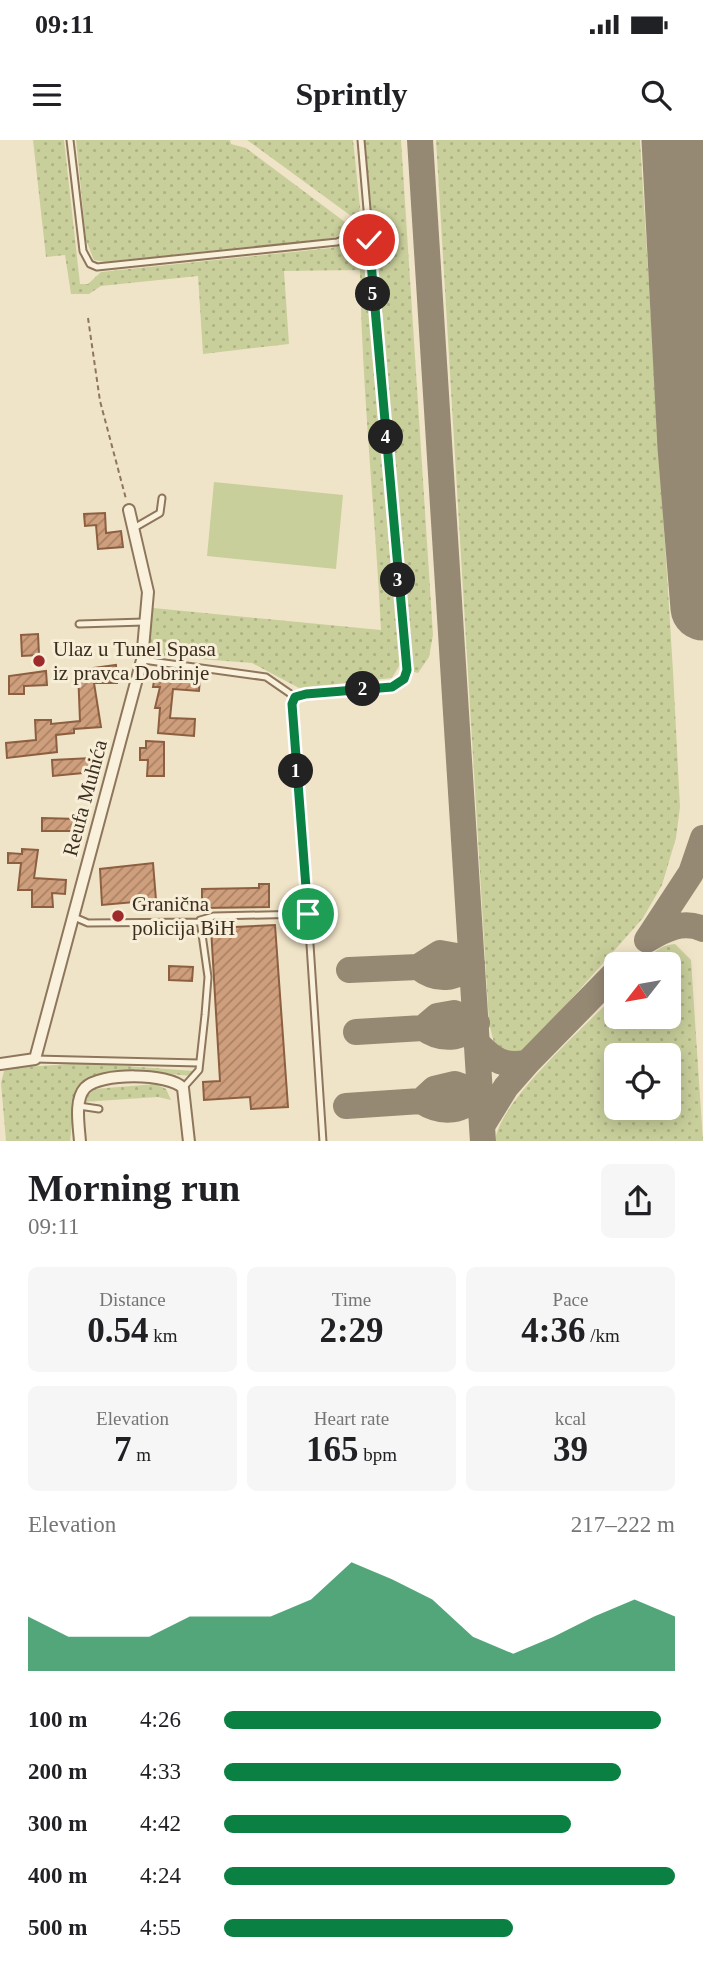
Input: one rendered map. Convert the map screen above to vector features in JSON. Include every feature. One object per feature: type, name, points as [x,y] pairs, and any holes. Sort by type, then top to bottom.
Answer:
[{"type":"street","name":"Reufa Muhića","points":[[35,1059],[142,660],[148,592],[129,510]]},
{"type":"street","points":[[0,1064],[35,1059]]},
{"type":"street","points":[[80,1141],[79,1106],[82,1090],[101,1081],[162,1077],[177,1082],[184,1088],[189,1141]]},
{"type":"lane","points":[[70,140],[83,251],[85,258],[97,267],[337,242],[358,233],[368,232]]},
{"type":"lane","points":[[142,660],[266,677],[295,697],[392,687],[404,679],[407,670],[361,140]]},
{"type":"lane","points":[[134,528],[160,513],[162,498]]},
{"type":"lane","points":[[79,624],[144,622]]},
{"type":"lane","points":[[295,697],[292,713],[323,1141]]},
{"type":"lane","points":[[73,916],[88,923],[198,922],[214,916],[308,914]]},
{"type":"lane","points":[[184,1088],[195,1077],[199,1063],[208,977],[198,922]]},
{"type":"lane","points":[[35,1059],[199,1063]]},
{"type":"lane","points":[[79,1106],[99,1109]]},
{"type":"path","points":[[88,318],[100,401],[129,510]]},
{"type":"green space","points":[[33,140],[64,140],[80,284],[88,284],[101,272],[331,248],[359,240],[364,244],[402,661],[392,678],[299,688],[252,663],[148,655],[153,608],[381,630],[363,360],[360,270],[284,271],[289,344],[203,354],[198,276],[101,286],[89,294],[71,294],[65,255],[46,257]]},
{"type":"green space","points":[[76,140],[230,140],[231,144],[246,148],[353,228],[334,238],[105,262],[94,260],[86,240]]},
{"type":"green space","points":[[247,140],[353,140],[360,207],[358,221]]},
{"type":"green space","points":[[364,140],[401,140],[433,635],[429,657],[418,673],[414,672],[412,664]]},
{"type":"green space","points":[[436,140],[640,140],[673,671],[680,807],[676,838],[662,885],[643,918],[613,952],[604,952],[604,962],[528,1048],[510,1055],[495,1047],[489,1023]]},
{"type":"green space","points":[[214,482],[343,495],[336,569],[207,556]]},
{"type":"green space","points":[[675,944],[691,960],[703,1141],[495,1141],[500,1125],[527,1085],[604,1006],[604,1029],[681,1029],[681,952],[655,952]]},
{"type":"green space","points":[[85,1063],[194,1071],[192,1076],[130,1073],[98,1078],[85,1083],[75,1092],[70,1141],[6,1141],[1,1083],[4,1071],[10,1068]]},
{"type":"green space","points":[[156,1084],[166,1089],[171,1100],[158,1097],[82,1102],[94,1089]]},
{"type":"building","points":[[105,513],[106,533],[121,531],[123,547],[98,549],[96,525],[85,526],[84,514]]},
{"type":"building","points":[[38,634],[39,655],[22,656],[21,635]]},
{"type":"building","points":[[116,665],[117,683],[94,683],[101,727],[74,729],[74,733],[56,735],[57,752],[7,758],[6,743],[36,740],[35,720],[51,720],[51,724],[80,721],[78,670]]},
{"type":"building","points":[[46,671],[47,685],[24,686],[24,694],[9,694],[9,676]]},
{"type":"building","points":[[182,676],[200,678],[199,691],[173,689],[170,718],[195,719],[194,736],[158,733],[160,708],[155,708],[160,687],[153,687],[154,681],[181,682]]},
{"type":"building","points":[[146,741],[164,742],[164,776],[147,776],[148,760],[140,760],[140,748],[146,748]]},
{"type":"building","points":[[92,758],[93,772],[53,776],[52,760]]},
{"type":"building","points":[[42,818],[78,819],[79,831],[42,831]]},
{"type":"building","points":[[22,849],[38,850],[34,878],[66,880],[65,894],[52,893],[53,907],[32,907],[32,890],[18,890],[21,863],[8,863],[8,853],[22,854]]},
{"type":"building","points":[[153,863],[156,900],[102,905],[100,869]]},
{"type":"building","points":[[259,884],[269,884],[269,907],[202,908],[202,889],[259,888]]},
{"type":"building","points":[[275,925],[288,1107],[251,1109],[250,1097],[204,1100],[203,1082],[220,1081],[211,928]]},
{"type":"building","points":[[169,966],[193,967],[192,981],[169,980]]},
{"type":"taxiway","points":[[420,140],[483,1141]]},
{"type":"taxiway","points":[[703,838],[691,873],[647,940],[667,929],[681,926],[703,929]]},
{"type":"taxiway","points":[[440,953],[462,957],[472,963],[459,973],[446,977],[432,975],[418,967],[440,953]]},
{"type":"taxiway","points":[[349,970],[418,967]]},
{"type":"taxiway","points":[[478,1044],[500,1061],[513,1064],[528,1062],[604,984]]},
{"type":"taxiway","points":[[454,1013],[477,1023],[464,1033],[451,1037],[437,1035],[423,1028],[437,1016],[454,1013]]},
{"type":"taxiway","points":[[356,1032],[423,1028]]},
{"type":"taxiway","points":[[482,1126],[506,1087],[528,1062]]},
{"type":"taxiway","points":[[455,1084],[480,1093],[460,1108],[445,1110],[421,1101],[434,1089],[455,1084]]},
{"type":"taxiway","points":[[346,1106],[421,1101]]},
{"type":"runway","points":[[674,140],[690,447],[703,608]]},
{"type":"place","name":"Ulaz u Tunel Spasa iz pravca Dobrinje","points":[[39,661]]},
{"type":"place","name":"Granična policija BiH","points":[[118,916]]},
{"type":"route","points":[[308,914],[292,704],[298,695],[392,687],[404,679],[407,670],[369,240]]}]
